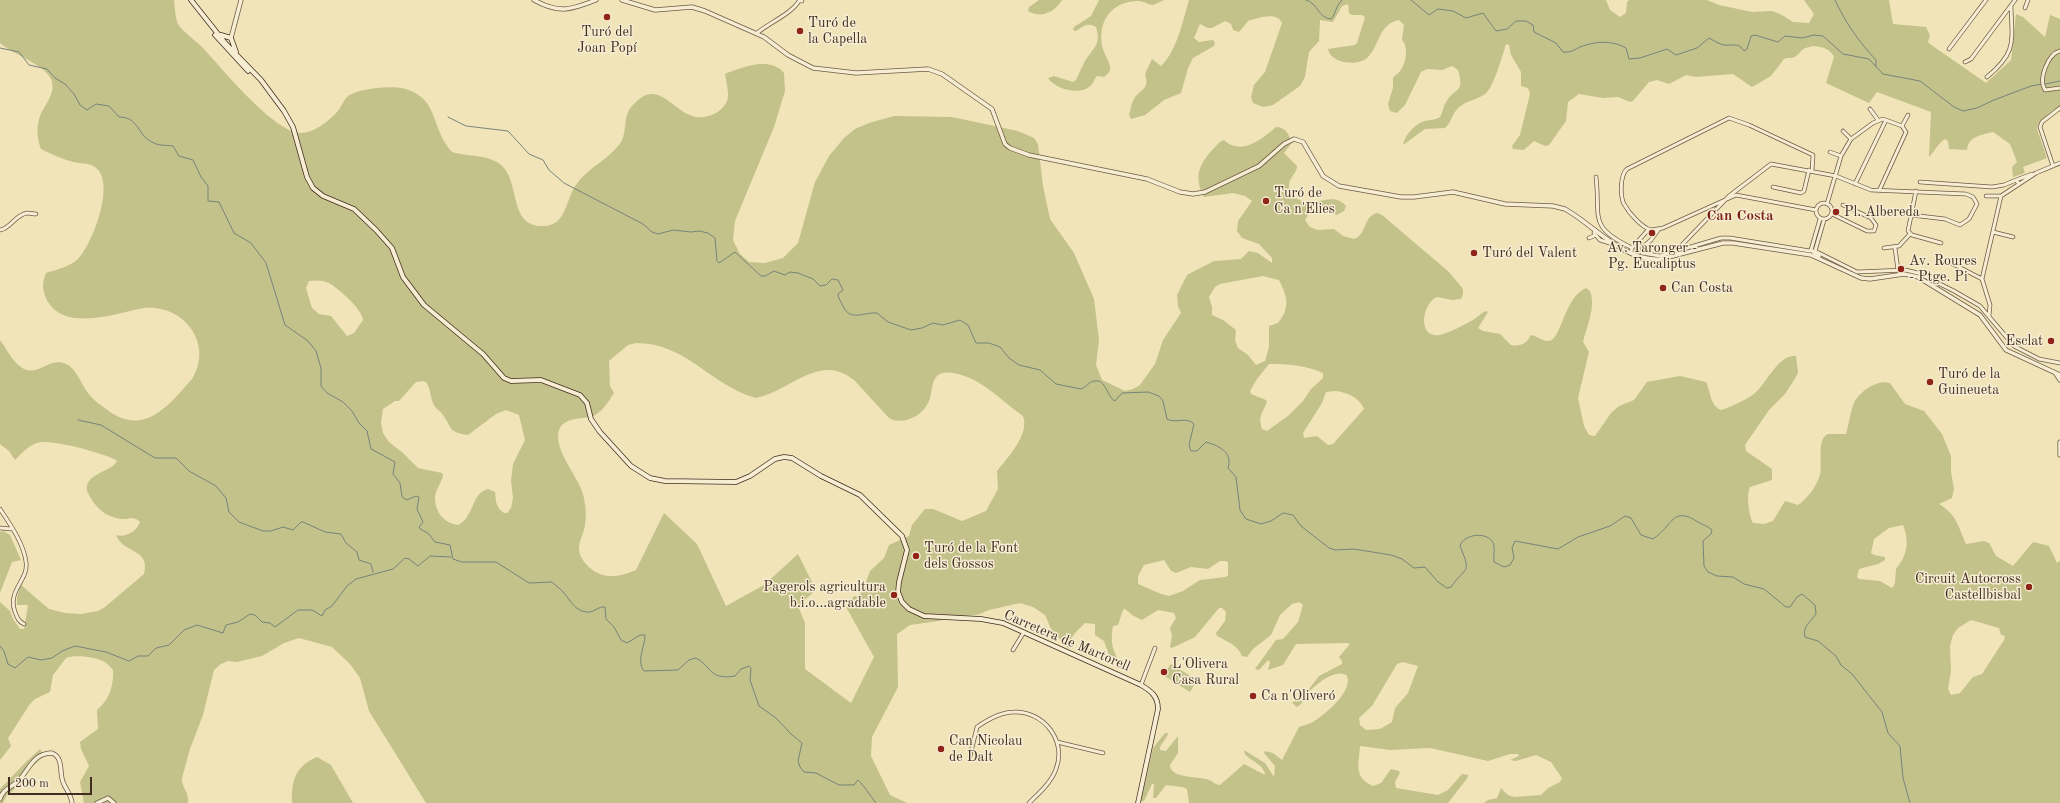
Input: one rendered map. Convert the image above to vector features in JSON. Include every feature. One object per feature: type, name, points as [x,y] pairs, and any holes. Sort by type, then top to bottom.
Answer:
[{"type":"main road","points":[[189,0],[238,58]]},
{"type":"main road","points":[[189,0],[220,40],[238,58]]},
{"type":"main road","points":[[218,33],[230,39],[238,58]]},
{"type":"main road","points":[[226,44],[229,45],[230,39]]},
{"type":"main road","points":[[220,40],[226,44]]},
{"type":"main road","name":"Carretera de Martorell","points":[[238,58],[271,94],[284,111],[293,127],[306,175],[313,188],[323,196],[354,209],[367,221],[392,248],[402,277],[424,305],[484,354],[504,378],[511,381],[541,380],[580,395],[587,403],[592,419],[600,432],[631,466],[650,478],[665,481],[736,482],[750,476],[775,459],[784,457],[792,458],[821,476],[860,495],[902,536],[907,550],[898,592],[902,602],[909,609],[924,616],[989,620],[1003,623],[1141,685],[1154,694],[1158,705],[1138,803]]},
{"type":"street","points":[[230,39],[241,0]]},
{"type":"street","points":[[534,0],[550,8],[558,10],[578,7],[596,0]]},
{"type":"street","points":[[622,0],[656,10],[692,7],[705,11],[756,33],[788,55],[813,68],[856,73],[917,68],[934,70],[992,109],[1002,139],[1010,148],[1029,155],[1147,179],[1186,193],[1205,192],[1259,166],[1284,144],[1294,139],[1304,142],[1323,176],[1339,186],[1401,197],[1414,197],[1453,192],[1505,204],[1553,206],[1569,211],[1615,245]]},
{"type":"street","points":[[1949,49],[1986,0]]},
{"type":"street","points":[[1965,62],[1971,59],[2015,0]]},
{"type":"street","points":[[2025,8],[2028,0]]},
{"type":"street","points":[[756,33],[768,23],[791,10],[799,1],[802,1]]},
{"type":"street","points":[[1987,77],[1998,68],[2010,50],[2011,6]]},
{"type":"street","points":[[2060,51],[2055,53],[2042,79],[2045,90],[2060,88]]},
{"type":"street","points":[[2053,166],[2040,127],[2042,122],[2060,108]]},
{"type":"street","points":[[1870,110],[1878,120]]},
{"type":"street","points":[[1902,126],[1908,115]]},
{"type":"street","points":[[1648,230],[1632,214],[1623,202],[1623,173],[1631,166],[1729,118],[1745,123],[1813,155],[1811,170],[1804,191],[1801,192],[1773,187]]},
{"type":"street","points":[[1827,204],[1841,156],[1851,139],[1878,120],[1886,120],[1902,126],[1906,132],[1879,191]]},
{"type":"street","points":[[1855,184],[1886,120]]},
{"type":"street","points":[[1843,131],[1851,139]]},
{"type":"street","points":[[1830,152],[1841,156]]},
{"type":"street","points":[[1920,182],[2000,187],[2060,163]]},
{"type":"street","points":[[1676,251],[1729,196],[1769,164],[1811,170],[1836,176],[1867,190],[1916,191],[1970,195],[1976,200],[1976,208],[1969,219],[1960,225],[1945,219],[1911,215]]},
{"type":"street","points":[[1986,196],[2001,196],[2036,173]]},
{"type":"street","points":[[1596,177],[1598,222],[1604,230],[1631,250]]},
{"type":"street","points":[[2016,180],[2019,184]]},
{"type":"street","points":[[1910,234],[1908,226],[1916,191]]},
{"type":"street","points":[[1631,250],[1648,230],[1659,229],[1729,196],[1736,195],[1816,210]]},
{"type":"street","points":[[1989,316],[1990,305],[1982,279],[2001,196]]},
{"type":"street","points":[[1824,220],[1820,219],[1816,215],[1816,210],[1820,204],[1827,204],[1831,207],[1832,214]]},
{"type":"street","points":[[1832,214],[1867,231],[1874,231],[1876,225],[1873,220],[1844,205]]},
{"type":"street","points":[[0,230],[5,229],[14,219],[20,216],[27,213],[36,214]]},
{"type":"street","points":[[1812,252],[1824,220],[1832,214]]},
{"type":"street","points":[[1812,252],[1820,219]]},
{"type":"street","points":[[1595,229],[1596,235],[1600,240],[1631,250],[1652,259],[1661,259],[1727,242],[1803,253],[1812,252],[1861,278],[1870,279],[1899,272],[1909,274],[1918,277],[1975,311],[1984,319],[2006,350],[2058,375],[2060,380]]},
{"type":"street","points":[[1659,229],[1652,240],[1643,246],[1641,252],[1660,256],[1721,238],[1730,238],[1812,252],[1859,272],[1914,271],[1962,295],[1980,306],[2014,346],[2039,359],[2060,363]]},
{"type":"street","points":[[1993,232],[2014,237]]},
{"type":"street","points":[[1910,234],[1941,243]]},
{"type":"street","points":[[1884,248],[1896,248],[1910,234]]},
{"type":"street","points":[[1589,238],[1596,235]]},
{"type":"street","points":[[1686,241],[1689,248]]},
{"type":"street","points":[[1637,242],[1643,246]]},
{"type":"street","points":[[1896,248],[1899,272]]},
{"type":"street","points":[[1953,264],[1982,279]]},
{"type":"street","points":[[2060,442],[2060,455]]},
{"type":"street","points":[[0,509],[12,529],[26,563],[25,571],[13,599],[16,616],[24,624]]},
{"type":"street","points":[[4,527],[7,519]]},
{"type":"street","points":[[0,528],[4,527],[12,529]]},
{"type":"street","points":[[1013,650],[1024,632]]},
{"type":"street","points":[[1141,685],[1155,648]]},
{"type":"street","points":[[970,756],[977,727],[1010,712],[1024,713],[1043,722],[1052,730],[1057,742],[1059,755],[1056,770],[1049,782],[1029,803]]},
{"type":"street","points":[[1057,742],[1103,753]]},
{"type":"street","points":[[0,799],[5,790],[21,778],[30,764],[44,755],[52,753],[58,757],[62,768],[63,782],[70,793],[72,803]]},
{"type":"street","points":[[97,803],[108,798],[114,803]]},
{"type":"green space","points":[[0,0],[174,0],[178,24],[185,32],[202,47],[248,98],[277,122],[290,130],[301,133],[316,129],[330,119],[347,97],[359,91],[393,87],[406,89],[417,94],[430,107],[440,134],[452,152],[484,157],[496,161],[501,165],[511,182],[516,202],[524,219],[532,224],[543,226],[551,225],[557,222],[561,217],[576,185],[586,173],[611,154],[621,142],[627,114],[633,105],[642,97],[649,94],[656,95],[663,97],[692,116],[710,116],[720,110],[727,101],[728,92],[725,74],[739,68],[756,64],[771,65],[784,73],[785,91],[774,127],[735,221],[733,240],[740,254],[749,262],[765,263],[783,258],[798,243],[815,182],[829,156],[844,138],[855,129],[869,123],[894,116],[952,117],[1018,131],[1034,138],[1038,144],[1043,186],[1050,219],[1074,253],[1094,299],[1099,340],[1096,365],[1102,380],[1125,391],[1140,385],[1155,364],[1163,340],[1181,313],[1178,306],[1177,295],[1187,275],[1214,261],[1241,259],[1249,251],[1258,253],[1272,263],[1272,258],[1259,244],[1242,238],[1237,231],[1238,221],[1252,201],[1245,196],[1233,193],[1204,197],[1200,188],[1199,173],[1204,160],[1221,141],[1224,140],[1230,145],[1237,147],[1244,146],[1264,137],[1276,127],[1282,128],[1290,138],[1291,144],[1284,153],[1297,166],[1296,171],[1289,182],[1289,189],[1292,194],[1298,200],[1305,202],[1333,199],[1340,201],[1346,206],[1344,211],[1337,215],[1323,211],[1309,213],[1305,220],[1310,227],[1318,230],[1334,229],[1343,236],[1354,239],[1361,234],[1369,218],[1377,213],[1382,215],[1449,272],[1463,289],[1461,299],[1452,300],[1437,297],[1432,300],[1425,312],[1424,319],[1427,331],[1432,334],[1439,335],[1452,331],[1486,311],[1488,312],[1478,328],[1483,331],[1500,334],[1511,345],[1523,344],[1531,335],[1548,341],[1553,339],[1557,334],[1572,300],[1578,293],[1586,288],[1590,291],[1592,303],[1589,323],[1583,342],[1589,352],[1578,398],[1584,426],[1589,435],[1595,436],[1611,413],[1619,406],[1634,400],[1647,382],[1680,376],[1706,382],[1713,402],[1717,408],[1721,410],[1738,403],[1755,393],[1778,364],[1790,357],[1796,356],[1798,373],[1794,380],[1785,394],[1769,410],[1745,445],[1746,451],[1772,469],[1772,480],[1750,487],[1748,505],[1753,523],[1764,524],[1773,521],[1785,501],[1798,505],[1808,496],[1820,475],[1821,447],[1824,437],[1828,434],[1846,434],[1854,403],[1856,399],[1869,387],[1885,382],[1890,383],[1905,404],[1924,411],[1942,434],[1951,456],[1951,472],[1954,489],[1952,498],[1939,504],[1950,512],[1959,526],[1966,544],[1984,541],[1989,543],[1996,556],[2013,566],[2033,542],[2049,546],[2057,563],[2060,561],[2060,803],[1484,803],[1488,800],[1497,798],[1501,788],[1508,795],[1514,797],[1541,795],[1548,788],[1560,782],[1562,778],[1551,762],[1536,755],[1516,761],[1510,760],[1519,756],[1518,754],[1510,754],[1488,761],[1430,748],[1390,750],[1360,746],[1358,764],[1360,774],[1362,778],[1373,786],[1381,783],[1391,769],[1399,771],[1400,773],[1395,782],[1396,788],[1438,795],[1448,790],[1462,774],[1468,775],[1468,777],[1448,803],[1189,803],[1187,789],[1182,787],[1166,785],[1156,798],[1153,798],[1154,784],[1152,784],[1144,801],[1141,801],[1153,748],[1165,733],[1168,733],[1160,750],[1166,751],[1178,736],[1178,753],[1170,765],[1171,770],[1175,773],[1204,779],[1220,785],[1244,764],[1265,775],[1261,767],[1247,756],[1244,750],[1265,763],[1274,777],[1275,766],[1264,753],[1265,751],[1273,753],[1282,760],[1299,727],[1311,723],[1337,702],[1346,689],[1348,682],[1347,676],[1343,674],[1333,675],[1319,683],[1297,707],[1292,703],[1306,693],[1319,676],[1342,664],[1339,657],[1350,644],[1348,643],[1296,644],[1283,665],[1268,670],[1270,662],[1268,660],[1259,670],[1255,669],[1276,640],[1283,639],[1298,622],[1303,605],[1299,602],[1292,604],[1280,615],[1271,635],[1253,649],[1247,657],[1242,656],[1235,646],[1217,636],[1216,633],[1225,621],[1226,612],[1222,608],[1219,608],[1195,637],[1172,648],[1170,647],[1172,636],[1170,628],[1176,618],[1174,613],[1158,610],[1142,620],[1132,615],[1125,609],[1123,610],[1118,625],[1113,626],[1112,630],[1112,642],[1117,657],[1116,662],[1109,655],[1104,641],[1095,635],[1095,624],[1085,623],[1070,641],[1069,649],[1052,631],[1045,615],[1033,607],[1020,603],[989,610],[977,615],[954,616],[939,621],[910,625],[897,634],[898,687],[872,737],[871,756],[890,795],[907,803],[426,803],[369,711],[360,678],[350,664],[332,647],[299,638],[284,643],[262,656],[237,662],[228,661],[221,664],[214,670],[203,715],[190,749],[182,778],[188,796],[188,803],[84,803],[80,782],[89,766],[81,749],[80,742],[98,729],[97,710],[105,702],[112,687],[113,670],[106,663],[92,658],[75,656],[66,658],[53,675],[50,692],[35,699],[30,704],[8,738],[11,746],[0,760],[0,602],[10,611],[13,619],[20,629],[24,629],[28,605],[17,605],[17,597],[21,585],[49,609],[65,613],[81,614],[98,611],[105,607],[144,574],[144,560],[140,555],[124,545],[116,535],[124,536],[131,533],[140,522],[134,518],[123,519],[106,514],[93,502],[87,491],[87,485],[90,480],[94,476],[114,465],[117,461],[116,460],[64,444],[43,442],[31,446],[15,460],[9,451],[0,444],[0,340],[14,361],[27,370],[38,369],[60,362],[66,364],[75,372],[88,393],[95,401],[120,417],[132,420],[144,419],[154,415],[174,399],[192,379],[198,366],[199,353],[197,340],[191,329],[183,319],[171,312],[158,308],[144,308],[106,316],[78,318],[66,316],[55,310],[47,300],[43,286],[46,273],[70,265],[77,260],[83,253],[95,229],[103,200],[104,187],[102,176],[93,166],[69,161],[41,149],[38,137],[38,125],[40,116],[51,94],[51,79],[35,64],[0,43]],"holes":[[[1263,276],[1279,280],[1286,296],[1286,307],[1285,312],[1278,323],[1269,326],[1269,347],[1265,361],[1256,365],[1248,355],[1238,348],[1235,340],[1236,330],[1223,320],[1212,315],[1212,307],[1209,297],[1215,287],[1220,284]],[[309,281],[324,281],[344,294],[359,310],[363,320],[354,333],[347,336],[331,316],[319,314],[312,308],[306,288]],[[636,343],[654,345],[685,357],[725,384],[756,398],[769,394],[818,371],[830,370],[842,373],[855,381],[889,418],[900,421],[912,418],[922,411],[929,401],[932,386],[936,377],[940,374],[953,373],[963,375],[982,384],[1023,416],[1023,431],[1016,446],[997,471],[998,489],[986,511],[962,521],[933,509],[925,509],[912,525],[909,536],[889,545],[884,558],[870,571],[863,590],[860,594],[853,597],[846,607],[874,657],[851,703],[805,669],[805,623],[798,606],[816,590],[798,554],[764,585],[726,606],[697,544],[664,513],[636,570],[623,575],[603,575],[591,569],[583,560],[580,555],[579,548],[586,521],[584,499],[580,487],[560,446],[558,438],[559,430],[561,426],[569,421],[595,415],[607,403],[614,393],[610,386],[609,361],[628,345]],[[1269,364],[1283,364],[1310,368],[1323,373],[1323,378],[1311,389],[1303,401],[1288,416],[1267,431],[1262,429],[1260,421],[1267,402],[1266,400],[1251,394],[1250,391]],[[416,382],[426,382],[434,405],[442,413],[452,429],[457,433],[468,435],[496,414],[506,410],[519,415],[525,440],[513,464],[511,481],[513,498],[511,508],[507,513],[504,513],[499,509],[496,502],[495,492],[488,489],[482,491],[478,495],[467,517],[458,525],[448,522],[441,516],[435,503],[435,498],[443,476],[442,473],[418,468],[389,442],[383,433],[381,423],[383,409],[395,401],[399,401]],[[1335,391],[1348,394],[1356,399],[1364,409],[1333,444],[1328,445],[1317,436],[1304,438],[1303,433],[1322,403],[1326,392]],[[1903,525],[1907,543],[1903,559],[1896,569],[1895,583],[1892,588],[1880,581],[1859,579],[1857,577],[1859,569],[1878,564],[1885,560],[1885,557],[1871,553],[1874,539],[1889,528]],[[1164,560],[1171,571],[1176,573],[1191,567],[1208,569],[1220,561],[1228,562],[1228,575],[1226,577],[1200,580],[1183,591],[1169,596],[1138,584],[1138,576],[1144,565]],[[1971,620],[1999,628],[2001,635],[2005,636],[2004,640],[1982,674],[1973,677],[1960,693],[1951,695],[1948,689],[1951,671],[1950,646],[1953,635],[1958,628]],[[1403,662],[1418,666],[1408,693],[1395,708],[1392,722],[1380,729],[1366,730],[1360,725],[1359,718],[1372,706],[1397,664]]]},
{"type":"green space","points":[[1039,0],[1062,0],[1056,8],[1047,13],[1038,14],[1028,11],[1029,7]]},
{"type":"green space","points":[[1099,0],[1164,0],[1153,5],[1140,1],[1128,2],[1113,9],[1104,22],[1101,39],[1103,49],[1110,66],[1109,72],[1104,77],[1097,76],[1091,85],[1086,89],[1074,91],[1062,88],[1051,82],[1048,78],[1054,76],[1073,82],[1076,80],[1084,63],[1097,43],[1098,33],[1096,27],[1090,25],[1083,26],[1076,31],[1073,30],[1074,27],[1091,16]]},
{"type":"green space","points":[[1189,0],[1606,0],[1610,10],[1620,17],[1626,13],[1627,2],[1629,0],[1707,0],[1719,5],[1752,12],[1772,11],[1793,22],[1809,23],[1814,14],[1804,0],[1889,0],[1893,24],[1926,27],[1930,35],[1928,42],[1930,44],[1986,83],[2011,60],[2016,14],[2023,17],[2045,37],[2050,15],[2060,19],[2060,112],[2053,110],[2038,124],[2037,129],[2047,158],[2023,167],[2025,173],[2013,177],[2012,167],[2017,162],[2010,144],[1993,132],[1980,135],[1973,139],[1968,145],[1967,150],[1949,149],[1948,141],[1945,139],[1929,157],[1931,112],[1877,92],[1869,103],[1826,83],[1834,57],[1826,49],[1814,46],[1802,50],[1795,57],[1784,59],[1771,76],[1752,87],[1733,74],[1696,77],[1686,75],[1669,84],[1657,80],[1649,82],[1633,101],[1630,102],[1618,97],[1603,98],[1579,94],[1568,102],[1566,121],[1549,145],[1545,146],[1534,141],[1524,150],[1513,149],[1512,146],[1520,135],[1530,94],[1528,88],[1521,86],[1521,72],[1511,55],[1509,45],[1506,44],[1494,79],[1485,94],[1458,108],[1445,128],[1425,129],[1403,145],[1410,131],[1417,125],[1424,121],[1440,117],[1449,97],[1460,87],[1458,70],[1452,66],[1442,70],[1427,69],[1421,72],[1405,105],[1397,113],[1390,111],[1388,104],[1393,88],[1393,78],[1402,68],[1406,56],[1404,43],[1402,40],[1404,25],[1399,20],[1392,22],[1387,26],[1380,36],[1375,48],[1363,61],[1351,63],[1344,62],[1334,58],[1328,49],[1355,45],[1357,43],[1365,17],[1362,15],[1352,15],[1349,13],[1348,4],[1342,6],[1333,22],[1320,20],[1319,41],[1309,52],[1305,77],[1300,86],[1273,105],[1263,107],[1253,103],[1251,97],[1254,85],[1265,72],[1282,23],[1276,17],[1266,16],[1248,21],[1239,32],[1233,30],[1231,24],[1225,21],[1212,28],[1208,28],[1200,24],[1194,38],[1199,42],[1213,40],[1215,43],[1214,46],[1193,58],[1188,68],[1181,93],[1164,100],[1145,115],[1131,119],[1129,115],[1132,102],[1146,86],[1145,74],[1152,59],[1161,66],[1167,60],[1179,35]]},
{"type":"green space","points":[[3,531],[10,535],[21,560],[12,562],[0,593],[0,532]]},
{"type":"green space","points":[[1171,664],[1197,680],[1190,692],[1163,675]]},
{"type":"green space","points":[[40,749],[44,756],[31,768],[20,785],[7,795],[3,803],[0,803],[0,789]]},
{"type":"green space","points":[[317,757],[331,765],[353,803],[292,803],[293,787],[296,775],[304,765]]},
{"type":"waterway","points":[[1306,0],[1313,4],[1323,16],[1331,19],[1342,0]]},
{"type":"waterway","points":[[1411,0],[1429,15],[1438,9],[1453,11],[1466,18],[1483,13],[1496,31],[1507,29],[1516,21],[1526,21],[1533,25],[1534,32],[1556,43],[1563,52],[1570,52],[1580,47],[1603,42],[1621,45],[1626,48],[1629,59],[1640,58],[1667,49],[1676,55],[1697,48],[1709,38],[1724,45],[1738,45],[1744,51],[1747,49],[1751,36],[1755,35],[1778,42],[1785,36],[1802,38],[1814,35],[1823,36],[1843,54],[1869,59],[1883,74],[1920,81],[1954,107],[1963,111],[1977,108],[2031,86],[2042,84]]},
{"type":"waterway","points":[[1835,0],[1853,32],[1876,60],[1876,66]]},
{"type":"waterway","points":[[0,48],[19,52],[29,65],[47,69],[55,78],[65,84],[74,94],[80,105],[87,110],[96,104],[109,106],[119,117],[126,118],[134,123],[147,139],[157,144],[173,146],[179,156],[193,160],[201,177],[208,186],[208,201],[219,202],[234,233],[251,243],[266,263],[285,325],[308,341],[316,351],[321,368],[321,386],[327,393],[343,402],[352,411],[359,423],[367,431],[371,449],[395,462],[393,474],[400,483],[402,497],[407,500],[416,496],[419,497],[417,509],[423,522],[419,527],[420,529],[428,533],[435,542],[450,545],[453,559],[462,562],[496,562],[529,583],[552,582],[579,610],[592,612],[605,607],[606,619],[614,627],[621,640],[627,643],[640,635],[645,635],[641,658],[644,671],[678,670],[689,660],[695,658],[700,660],[710,671],[719,676],[735,676],[741,669],[749,666],[751,668],[750,680],[759,706],[776,718],[802,743],[798,761],[804,772],[816,773],[839,785],[854,785],[858,780],[876,803]]},
{"type":"waterway","points":[[2045,84],[2060,81]]},
{"type":"waterway","points":[[448,117],[466,126],[508,131],[529,154],[543,160],[549,170],[564,183],[643,224],[652,232],[658,234],[673,230],[691,232],[699,231],[708,233],[715,238],[717,261],[719,263],[735,252],[761,276],[765,276],[774,271],[785,275],[790,272],[798,273],[813,279],[820,286],[826,285],[832,279],[838,280],[843,290],[838,294],[838,297],[849,314],[858,315],[877,313],[888,322],[911,330],[922,328],[933,323],[943,325],[960,320],[968,325],[976,343],[989,343],[1000,347],[1009,358],[1019,365],[1040,370],[1056,384],[1081,389],[1091,382],[1099,381],[1104,385],[1112,399],[1115,401],[1122,393],[1148,392],[1159,396],[1163,401],[1167,419],[1174,421],[1184,420],[1194,424],[1189,445],[1191,451],[1197,451],[1206,442],[1224,450],[1227,454],[1229,462],[1228,468],[1236,477],[1240,510],[1246,519],[1261,524],[1271,521],[1283,513],[1293,515],[1301,526],[1329,548],[1335,550],[1354,549],[1391,555],[1402,559],[1414,568],[1425,567],[1438,582],[1447,588],[1451,587],[1466,569],[1466,562],[1460,546],[1462,542],[1469,537],[1479,535],[1492,541],[1494,546],[1494,562],[1504,567],[1510,565],[1514,558],[1512,548],[1515,541],[1558,549],[1578,537],[1610,526],[1625,516],[1631,518],[1641,535],[1653,539],[1660,534],[1673,519],[1678,516],[1689,517],[1712,530],[1711,534],[1703,541],[1704,566],[1708,572],[1717,576],[1733,577],[1744,584],[1764,589],[1786,607],[1790,607],[1797,597],[1802,594],[1815,605],[1816,614],[1806,627],[1804,633],[1805,637],[1818,641],[1836,656],[1841,665],[1852,674],[1882,712],[1888,733],[1900,746],[1903,778],[1910,803]]},
{"type":"waterway","points":[[78,420],[101,425],[155,458],[176,458],[189,471],[216,486],[226,498],[229,512],[239,522],[263,531],[271,531],[283,527],[293,530],[301,522],[303,522],[325,532],[341,534],[346,543],[357,552],[359,560],[371,564],[373,572]]},
{"type":"waterway","points":[[0,646],[4,651],[8,664],[15,668],[28,657],[41,660],[52,658],[62,651],[75,646],[106,652],[129,661],[138,656],[148,656],[156,648],[169,645],[184,630],[197,625],[223,633],[226,625],[238,622],[250,614],[255,615],[262,622],[270,623],[275,627],[298,610],[312,610],[322,616],[325,610],[332,606],[347,586],[356,579],[393,569],[405,558],[409,559],[418,566],[430,556],[451,557]]},
{"type":"place","name":"Turó del Joan Popí","points":[[607,17]]},
{"type":"place","name":"Turó de la Capella","points":[[800,31]]},
{"type":"place","name":"Turó de Ca n'Elies","points":[[1266,201]]},
{"type":"place","name":"Pl. Albereda","points":[[1836,212]]},
{"type":"place","name":"Av. Taronger - Pg. Eucaliptus","points":[[1652,233]]},
{"type":"place","name":"Turó del Valent","points":[[1474,253]]},
{"type":"place","name":"Av. Roures - Ptge. Pi","points":[[1901,269]]},
{"type":"place","name":"Can Costa","points":[[1663,288]]},
{"type":"place","name":"Esclat","points":[[2051,341]]},
{"type":"place","name":"Turó de la Guineueta","points":[[1930,382]]},
{"type":"place","name":"Turó de la Font dels Gossos","points":[[916,556]]},
{"type":"place","name":"Circuit Autocross Castellbisbal","points":[[2029,587]]},
{"type":"place","name":"Pagerols agricultura b.i.o...agradable","points":[[894,595]]},
{"type":"place","name":"L'Olivera Casa Rural","points":[[1164,672]]},
{"type":"place","name":"Ca n'Oliveró","points":[[1253,696]]},
{"type":"place","name":"Can Nicolau de Dalt","points":[[941,749]]},
{"type":"district","name":"Can Costa","points":[[1740,216]]}]
